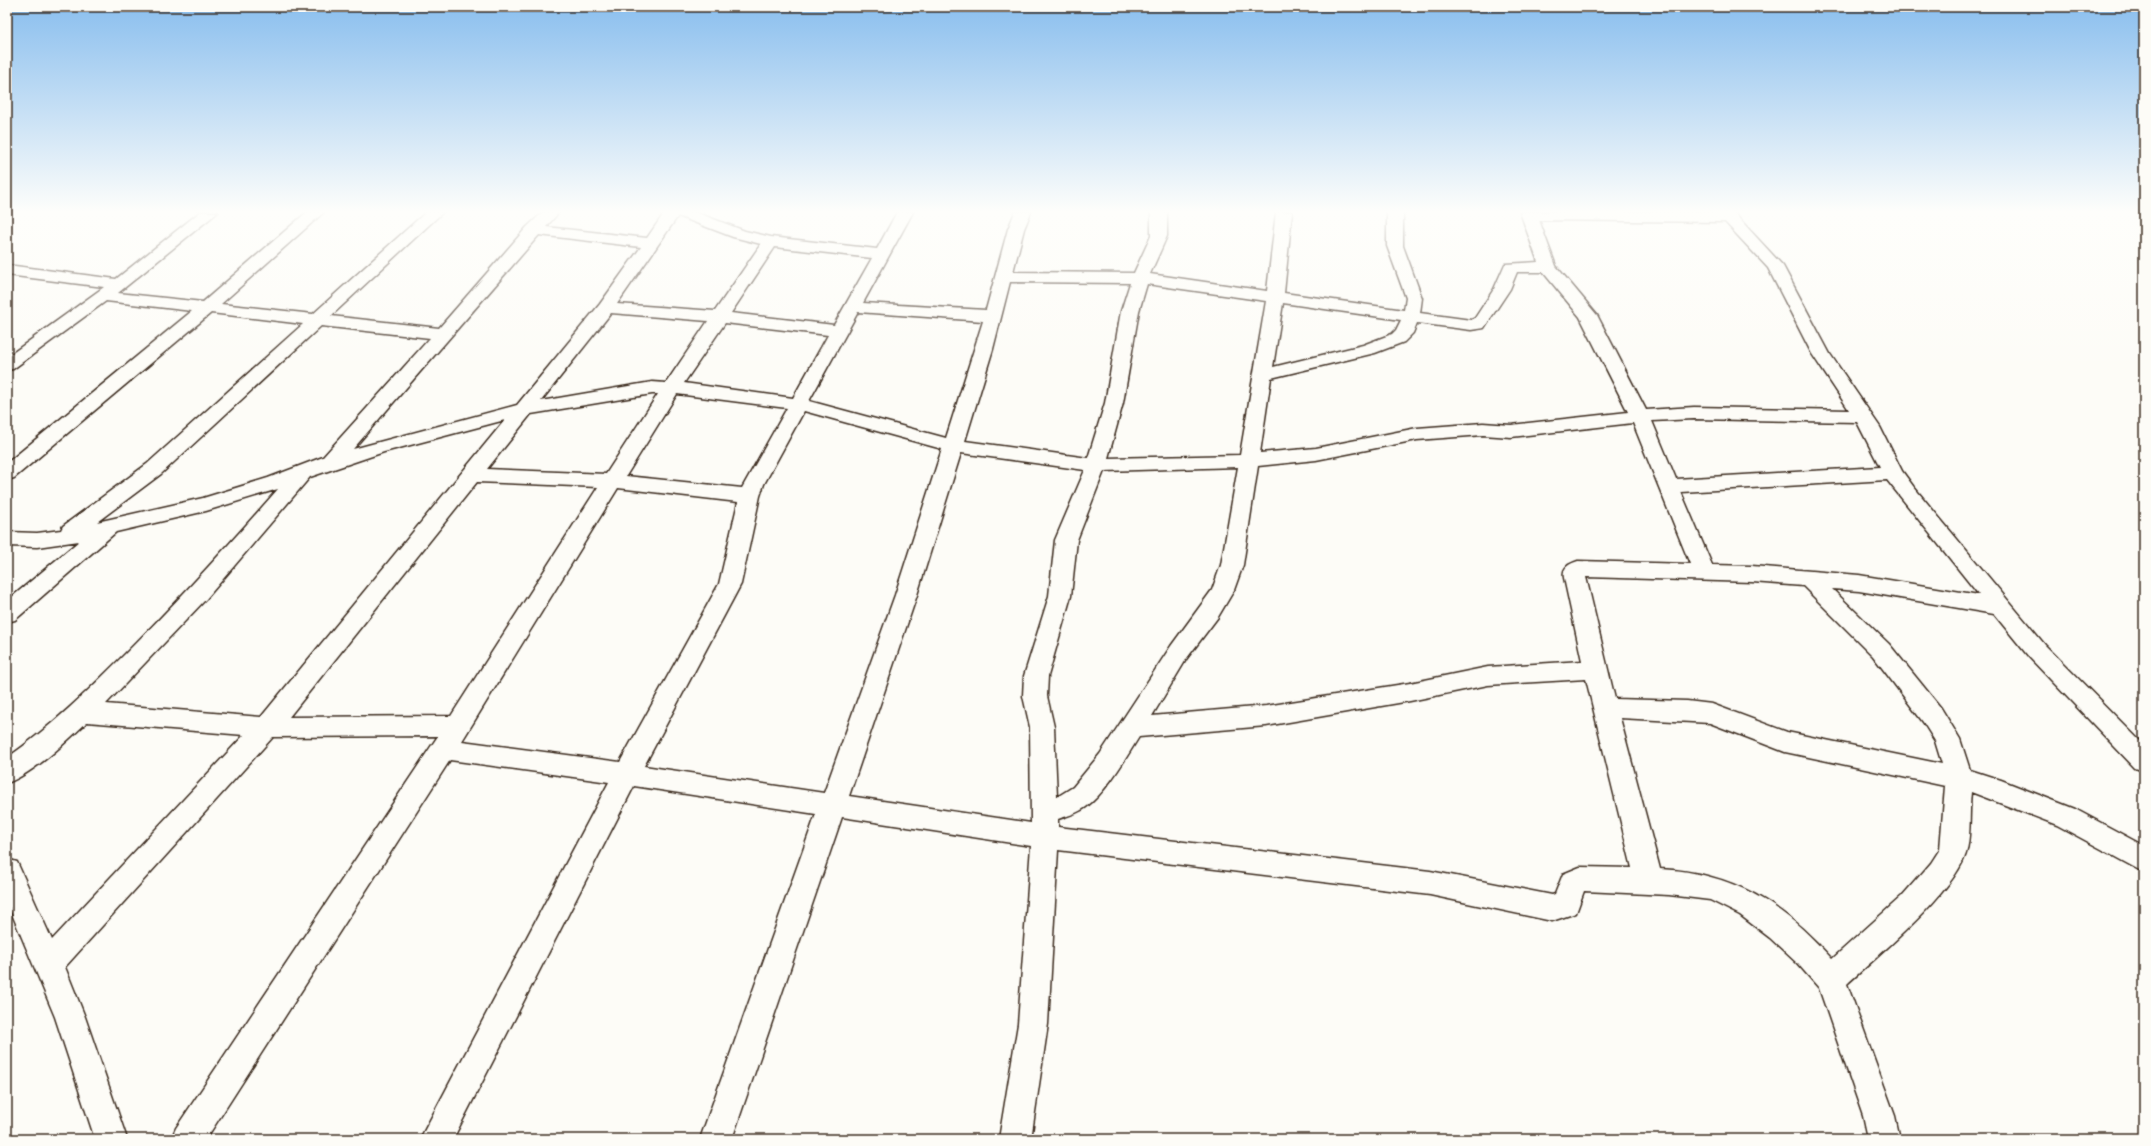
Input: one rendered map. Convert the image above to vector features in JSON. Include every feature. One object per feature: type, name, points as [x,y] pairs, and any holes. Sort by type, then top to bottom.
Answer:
[{"type":"street","points":[[7,365],[142,265]]},
{"type":"street","points":[[7,473],[255,265]]},
{"type":"street","points":[[64,537],[154,469],[375,265]]},
{"type":"street","points":[[330,462],[502,265]]},
{"type":"street","points":[[49,964],[268,727],[606,308],[635,265]]},
{"type":"street","points":[[187,1139],[444,748],[672,388],[755,265]]},
{"type":"street","points":[[436,1139],[627,774],[730,584],[739,555],[749,496],[798,404],[876,265]]},
{"type":"street","points":[[716,1139],[906,595],[993,316],[1007,265]]},
{"type":"street","points":[[1015,1139],[1033,1024],[1045,825],[1042,727],[1035,696],[1035,681],[1060,596],[1066,540],[1096,465],[1114,403],[1130,311],[1140,278],[1146,265]]},
{"type":"street","points":[[1045,825],[1081,796],[1131,728],[1180,650],[1209,614],[1228,582],[1263,375],[1278,265]]},
{"type":"street","points":[[1263,375],[1380,346],[1404,333],[1411,317],[1414,298],[1402,265]]},
{"type":"street","points":[[1775,265],[1824,360],[1863,416],[1894,472],[1999,607],[2047,662],[2144,761]]},
{"type":"street","points":[[1004,277],[1140,278],[1460,324],[1478,324],[1502,289],[1511,267],[1548,267],[1582,306],[1591,319],[1640,416],[1704,572]]},
{"type":"street","points":[[8,271],[119,284]]},
{"type":"street","points":[[102,296],[208,306],[442,334]]},
{"type":"street","points":[[852,307],[993,316]]},
{"type":"street","points":[[606,308],[720,317],[840,331]]},
{"type":"street","points":[[7,539],[37,540],[64,537],[206,504],[303,473],[330,462],[377,448],[525,409],[643,389],[672,388],[798,404],[953,446],[1096,465],[1249,460],[1337,451],[1417,434],[1483,429],[1511,431],[1640,416],[1712,412],[1863,416]]},
{"type":"street","points":[[1668,486],[1894,472]]},
{"type":"street","points":[[7,772],[34,753],[83,712],[177,617],[303,473]]},
{"type":"street","points":[[472,475],[612,481],[749,496]]},
{"type":"street","points":[[7,614],[111,525]]},
{"type":"street","points":[[1649,882],[1605,708],[1574,572],[1578,569],[1704,572],[1858,583],[1999,607]]},
{"type":"street","points":[[1809,579],[1881,650],[1932,715],[1947,739],[1959,778],[1953,851],[1941,872],[1912,905],[1831,980]]},
{"type":"street","points":[[1131,728],[1266,716],[1410,692],[1488,676],[1596,669]]},
{"type":"street","points":[[1605,708],[1687,711],[1712,714],[1785,742],[1959,778],[1992,788],[2066,817],[2144,860]]},
{"type":"street","points":[[83,712],[268,727],[458,726]]},
{"type":"street","points":[[444,748],[627,774],[833,806],[1045,825],[1430,883],[1552,908],[1566,904],[1573,882],[1580,879],[1699,886],[1720,891],[1758,910],[1818,964],[1831,980],[1876,1109],[1884,1139]]},
{"type":"street","points":[[7,871],[49,964],[70,1016],[111,1139]]}]
